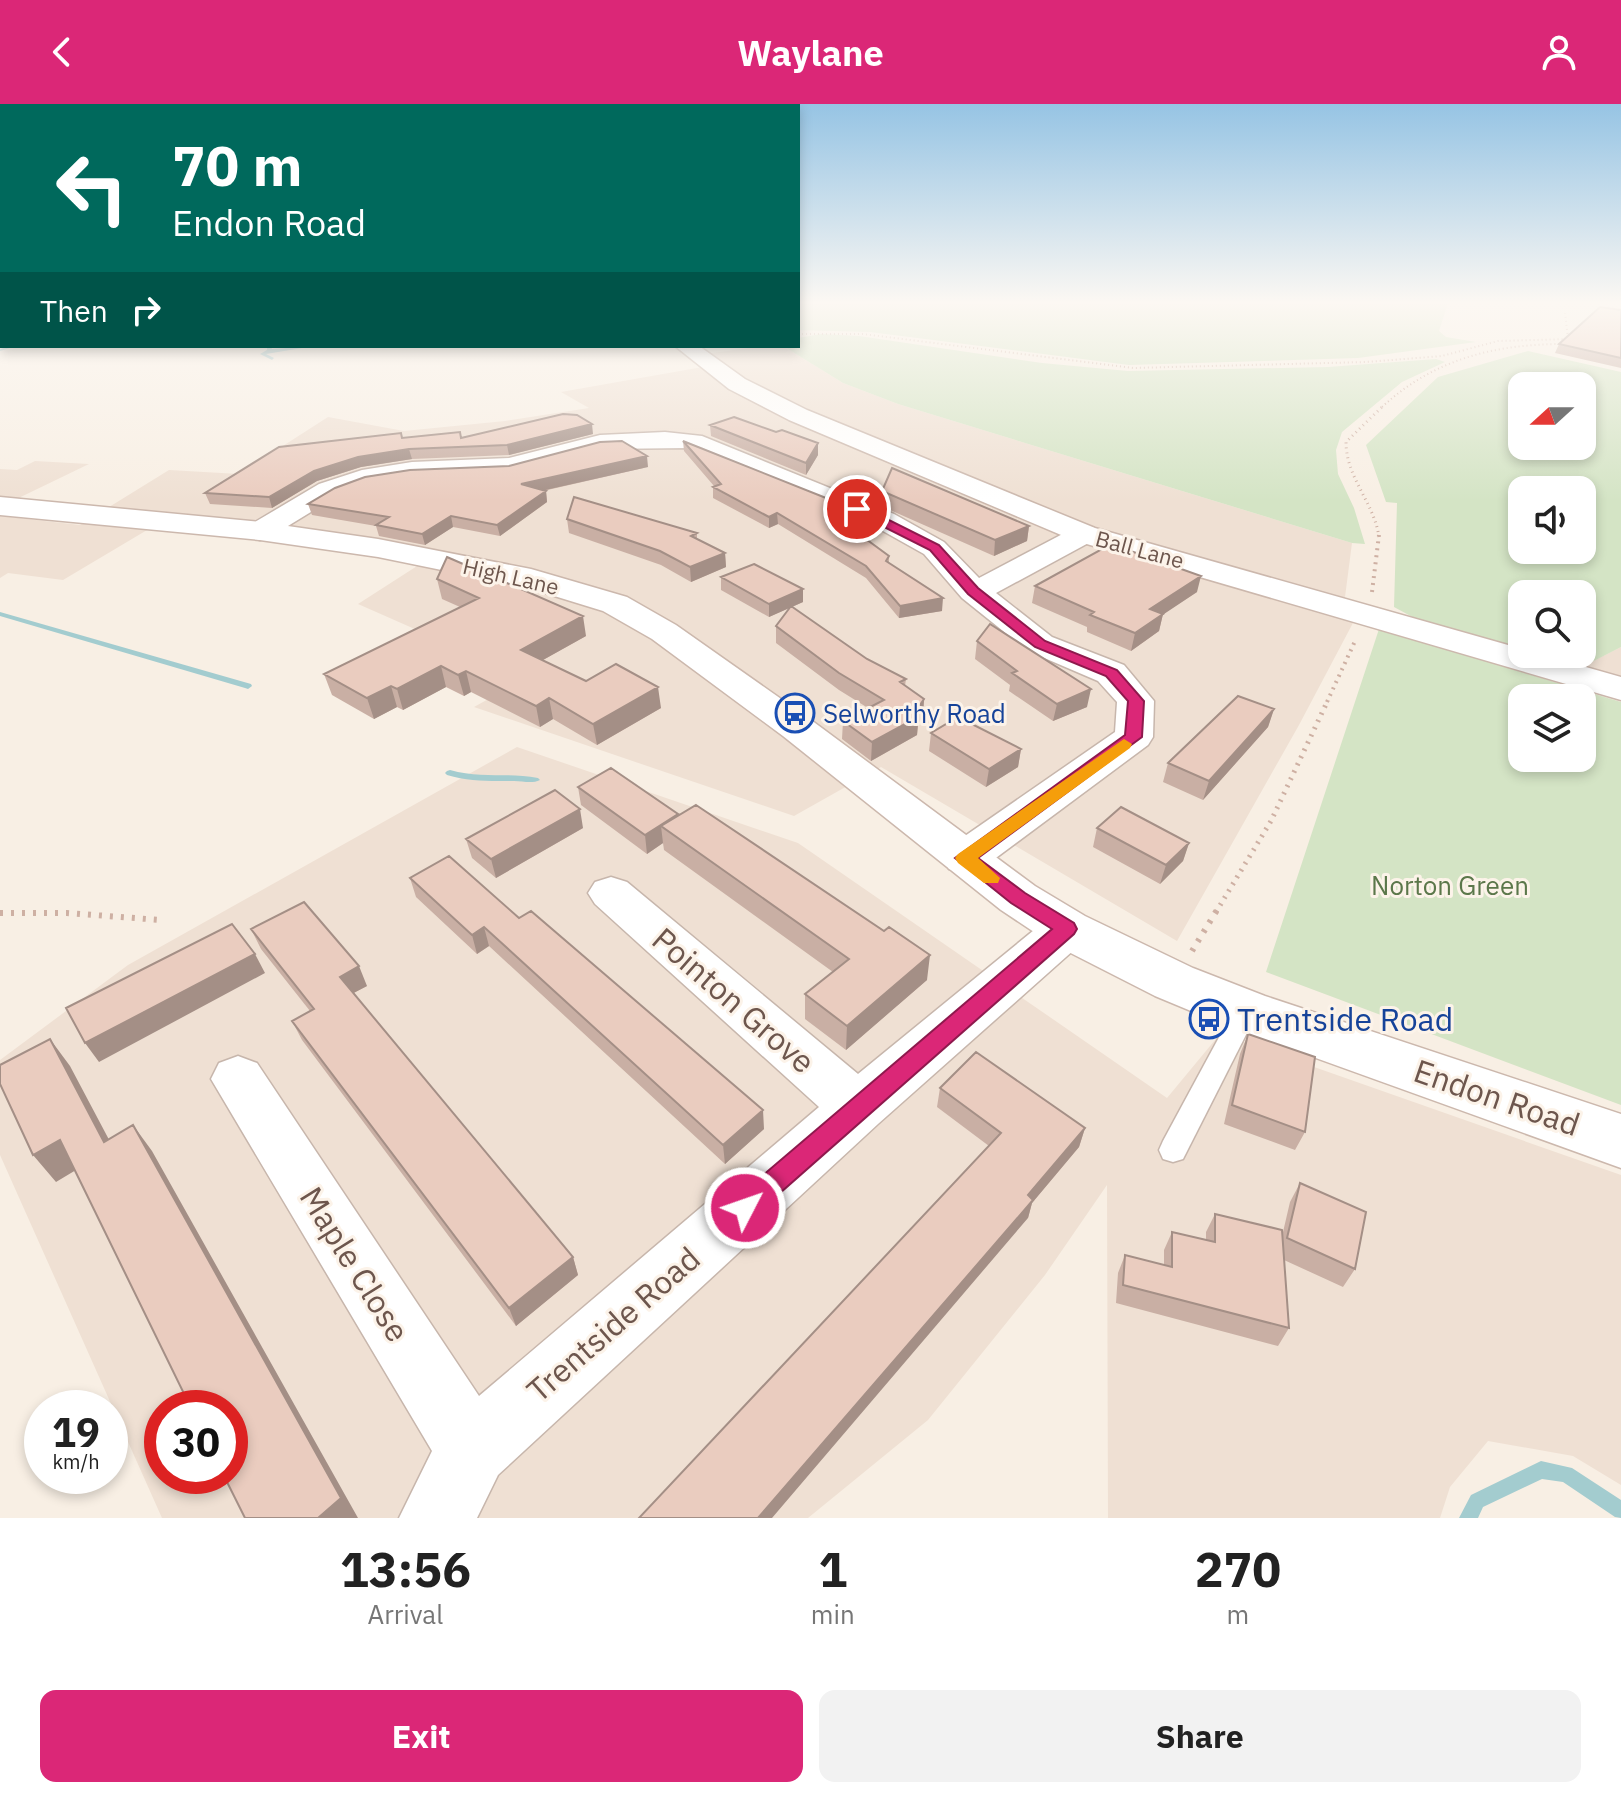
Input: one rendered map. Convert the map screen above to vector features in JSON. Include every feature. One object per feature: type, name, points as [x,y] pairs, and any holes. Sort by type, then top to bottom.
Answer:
[{"type":"main road","name":"Ball Lane","points":[[716,369],[737,384],[798,415],[1084,534],[1621,689]]},
{"type":"main road","name":"High Lane","points":[[0,506],[260,531],[378,548],[547,583],[615,604],[664,632],[908,813]]},
{"type":"main road","name":"Endon Road","points":[[908,813],[1018,898],[1067,929],[1174,982],[1246,1011],[1621,1141]]},
{"type":"street","points":[[260,531],[328,490],[362,478],[412,470],[510,466],[600,442],[665,439],[693,441],[884,520],[934,548],[973,591],[1040,644],[1111,673],[1136,701],[1134,737],[965,858]]},
{"type":"street","points":[[973,591],[995,583],[1084,534]]},
{"type":"street","name":"Pointon Grove","points":[[611,893],[858,1107]]},
{"type":"street","name":"Trentside Road","points":[[437,1518],[472,1449],[858,1107],[1067,929]]},
{"type":"street","name":"Maple Close","points":[[238,1079],[472,1449]]},
{"type":"lane","points":[[1173,1150],[1246,1011]]},
{"type":"path","points":[[1174,982],[1271,821],[1368,615],[1379,534],[1348,468],[1344,455],[1346,442],[1413,382],[1433,369]]},
{"type":"path","points":[[0,913],[67,913],[161,920]]},
{"type":"shaded area","points":[[691,369],[820,369],[843,383],[898,404],[1352,543],[1345,597],[1333,614],[1354,621],[1177,941],[881,767],[794,816],[474,707],[526,678],[358,604],[442,550],[174,514],[63,580],[8,573],[0,578],[0,516],[80,525],[169,470],[239,474],[328,417],[404,431],[505,421],[589,408],[561,392]]},
{"type":"shaded area","points":[[35,461],[89,464],[0,507],[0,469],[17,470]]},
{"type":"shaded area","points":[[1621,647],[1621,685],[1588,668],[1596,668],[1596,660]]},
{"type":"shaded area","points":[[517,747],[798,843],[1167,1098],[1220,1034],[1621,1175],[1621,1485],[1573,1456],[1488,1441],[1450,1487],[1440,1518],[1108,1518],[1107,1185],[1045,1275],[928,1420],[808,1518],[162,1518],[151,1494],[248,1494],[248,1390],[144,1390],[144,1478],[128,1442],[128,1390],[105,1390],[0,1155],[0,1060],[128,965]]},
{"type":"green space","points":[[820,369],[1430,369],[1402,382],[1342,432],[1336,450],[1338,474],[1354,508],[1365,544],[1352,543],[898,404],[843,383]]},
{"type":"green space","points":[[1466,369],[1608,369],[1621,372],[1621,647],[1596,660],[1596,580],[1508,580],[1508,645],[1418,620],[1394,607],[1397,503],[1386,502],[1366,445],[1438,377]]},
{"type":"green space","name":"Norton Green","points":[[1379,629],[1561,684],[1508,684],[1508,772],[1596,772],[1596,694],[1621,702],[1621,1105],[1266,972]]},
{"type":"building","points":[[563,414],[577,415],[592,424],[507,445],[409,449],[358,457],[314,471],[269,497],[205,493],[279,447],[401,433],[402,438],[460,432],[461,438]]},
{"type":"building","points":[[734,417],[818,443],[806,463],[710,425]]},
{"type":"building","points":[[622,441],[647,456],[521,484],[546,491],[497,525],[451,516],[422,534],[376,525],[389,517],[308,504],[335,488],[365,477],[410,470],[509,466],[600,442]]},
{"type":"building","points":[[683,441],[836,502],[847,509],[840,520],[889,556],[886,561],[943,598],[900,606],[866,566],[777,513],[769,517],[713,487],[721,484]]},
{"type":"building","points":[[892,468],[1029,526],[995,540],[882,491]]},
{"type":"building","points":[[574,497],[697,533],[691,536],[725,553],[690,567],[660,551],[567,519]]},
{"type":"building","points":[[1111,544],[1201,576],[1150,609],[1163,614],[1135,633],[1090,615],[1094,612],[1035,586]]},
{"type":"building","points":[[447,557],[583,616],[521,650],[586,681],[616,664],[658,687],[593,724],[549,698],[536,706],[466,671],[458,675],[441,666],[397,689],[391,686],[367,698],[324,674],[479,598],[437,579]]},
{"type":"building","points":[[754,564],[803,589],[769,604],[721,577]]},
{"type":"building","points":[[791,606],[867,659],[906,679],[900,682],[924,699],[914,714],[918,717],[872,742],[843,721],[884,700],[839,673],[776,626]]},
{"type":"building","points":[[990,624],[1091,689],[1057,704],[1012,673],[1017,671],[977,641]]},
{"type":"building","points":[[1238,696],[1274,709],[1209,781],[1168,763]]},
{"type":"building","points":[[958,717],[1021,749],[989,769],[931,733]]},
{"type":"building","points":[[611,768],[678,814],[645,835],[578,787]]},
{"type":"building","points":[[555,790],[580,809],[491,859],[466,839]]},
{"type":"building","points":[[696,805],[884,931],[889,927],[930,955],[847,1026],[805,994],[849,959],[661,826]]},
{"type":"building","points":[[1121,807],[1189,843],[1166,865],[1097,828]]},
{"type":"building","points":[[449,856],[519,918],[531,911],[763,1110],[723,1145],[484,927],[472,935],[410,878]]},
{"type":"building","points":[[304,902],[359,966],[340,977],[573,1257],[509,1308],[292,1021],[314,1009],[251,929]]},
{"type":"building","points":[[232,924],[255,954],[85,1043],[66,1008]]},
{"type":"building","points":[[1248,1034],[1315,1057],[1305,1132],[1232,1105]]},
{"type":"building","points":[[50,1039],[104,1142],[133,1125],[341,1498],[318,1518],[245,1518],[233,1494],[248,1494],[248,1390],[182,1390],[60,1140],[33,1155],[0,1084],[0,1065]]},
{"type":"building","points":[[976,1052],[1085,1128],[1028,1195],[1033,1200],[758,1518],[639,1518],[1001,1133],[940,1088]]},
{"type":"building","points":[[1300,1183],[1366,1212],[1355,1269],[1287,1238]]},
{"type":"building","points":[[1215,1214],[1282,1230],[1289,1328],[1123,1285],[1125,1255],[1172,1267],[1172,1232],[1215,1242]]},
{"type":"waterway","points":[[0,614],[248,686]]},
{"type":"waterway","points":[[450,773],[483,779],[535,780]]},
{"type":"waterway","points":[[1468,1518],[1477,1501],[1541,1470],[1566,1474],[1621,1511]]},
{"type":"slow traffic","points":[[991,878],[965,858],[1124,744]]},
{"type":"place","name":"Selworthy Road","points":[[795,713]]},
{"type":"place","name":"Trentside Road","points":[[1209,1019]]},
{"type":"route","points":[[745,1208],[1067,929],[1018,898],[965,858],[1134,737],[1136,701],[1111,673],[1040,644],[973,591],[934,548],[857,509]]}]
